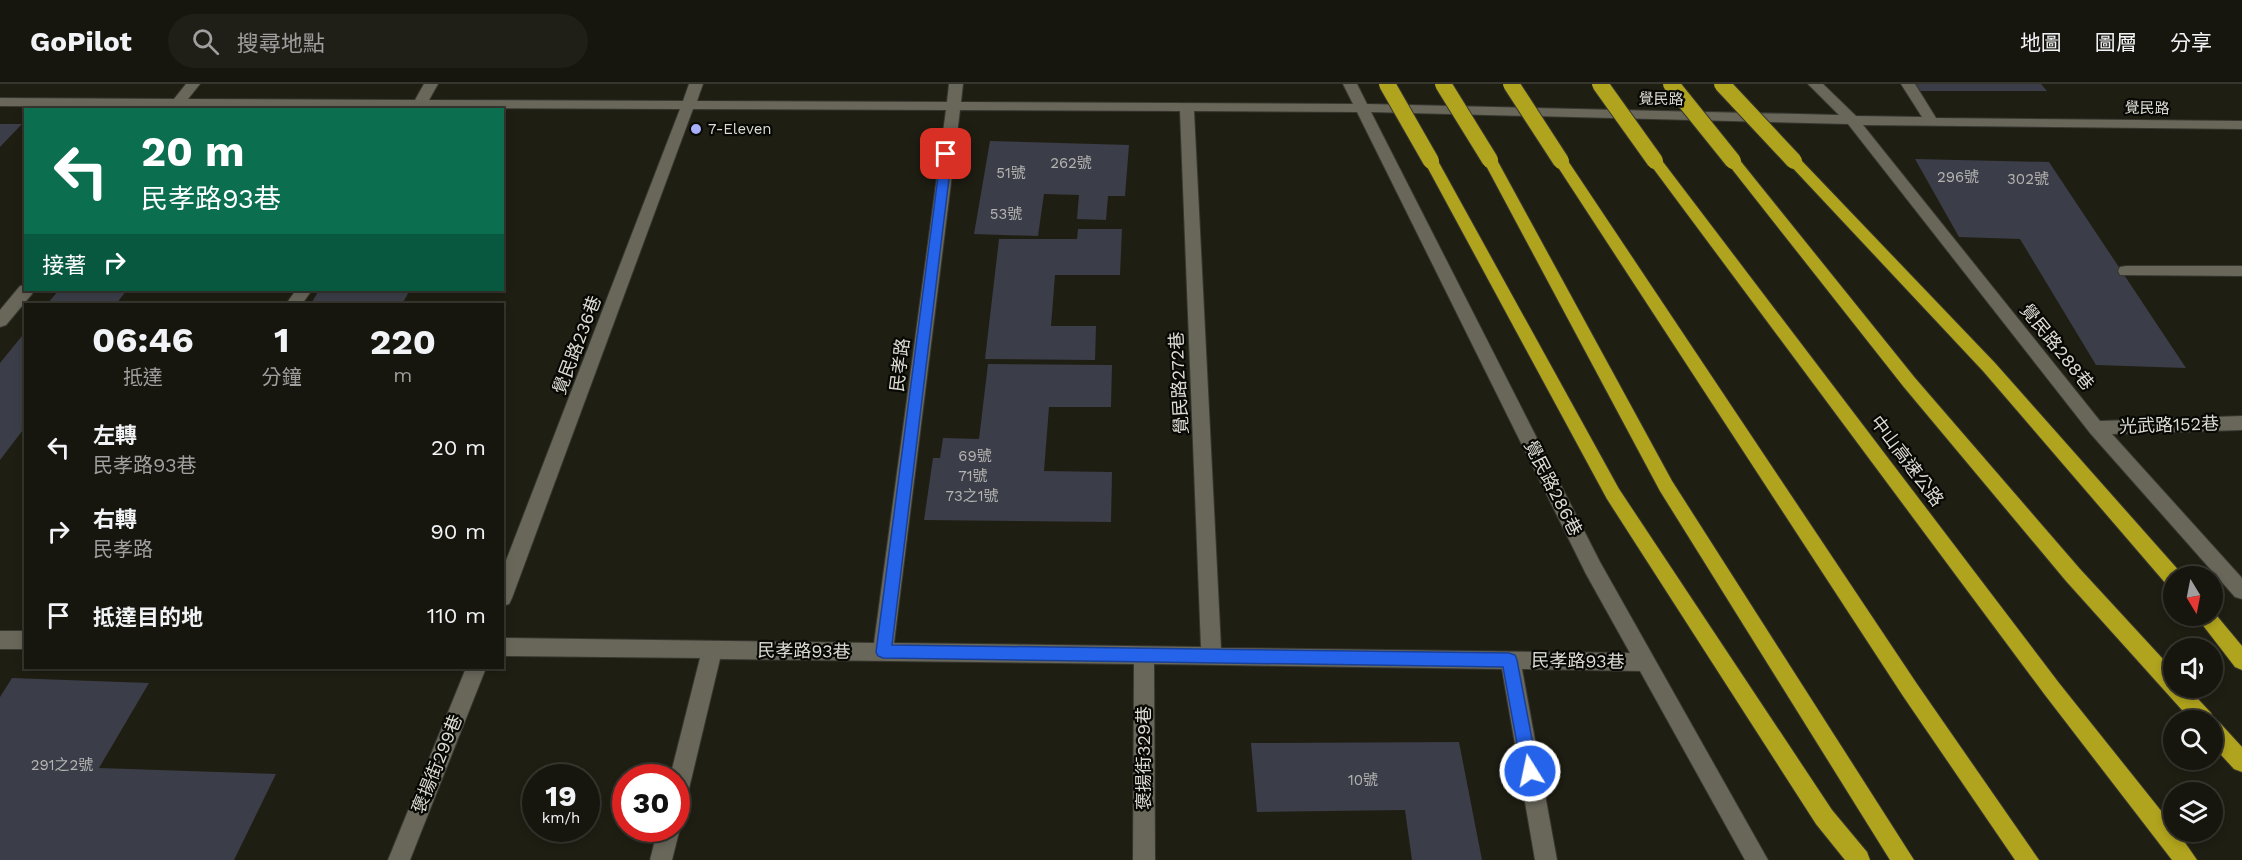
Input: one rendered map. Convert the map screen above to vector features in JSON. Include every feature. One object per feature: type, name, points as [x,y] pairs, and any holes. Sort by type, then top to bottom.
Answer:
[{"type":"highway","points":[[1387,84],[1613,494],[1824,817],[1859,860]]},
{"type":"highway","points":[[1443,84],[1490,160],[1666,486],[1903,860]]},
{"type":"highway","points":[[1511,84],[1910,690],[2028,860]]},
{"type":"highway","name":"中山高速公路","points":[[1600,84],[1654,161],[2052,689],[2186,860]]},
{"type":"highway","points":[[1671,84],[1909,382],[2073,575],[2163,674]]},
{"type":"highway","points":[[1722,84],[1989,367],[2163,566]]},
{"type":"highway","points":[[2214,626],[2242,661]]},
{"type":"highway","points":[[2185,698],[2195,710]]},
{"type":"highway","points":[[2223,741],[2242,762]]},
{"type":"street","points":[[174,106],[192,84]]},
{"type":"street","points":[[417,107],[431,84]]},
{"type":"street","name":"覺民路236巷","points":[[504,593],[696,84]]},
{"type":"street","name":"民孝路","points":[[883,652],[956,84]]},
{"type":"street","name":"覺民路286巷","points":[[1350,84],[1593,568],[1757,860]]},
{"type":"street","name":"覺民路288巷","points":[[1815,84],[1851,119],[2096,428],[2242,591]]},
{"type":"street","points":[[1908,84],[1932,122]]},
{"type":"street","name":"覺民路","points":[[0,102],[174,106],[688,105],[1362,108],[1932,122],[2242,125]]},
{"type":"street","name":"覺民路272巷","points":[[1187,107],[1211,656]]},
{"type":"street","points":[[2126,271],[2242,271]]},
{"type":"street","points":[[0,321],[25,291]]},
{"type":"street","name":"光武路152巷","points":[[2096,428],[2242,423]]},
{"type":"street","points":[[0,640],[24,640]]},
{"type":"street","name":"民孝路93巷","points":[[504,647],[1646,662]]},
{"type":"street","points":[[684,764],[712,649]]},
{"type":"street","name":"褒揚街329巷","points":[[1144,655],[1144,860]]},
{"type":"street","points":[[1509,660],[1546,860]]},
{"type":"street","name":"褒揚街299巷","points":[[399,860],[476,669]]},
{"type":"street","points":[[661,860],[666,842]]},
{"type":"building","points":[[1906,84],[2041,84],[2047,91],[1911,91]]},
{"type":"building","points":[[0,124],[22,124],[0,147]]},
{"type":"building","points":[[990,141],[1129,145],[1125,196],[1108,196],[1106,220],[1077,219],[1079,195],[1044,194],[1038,236],[974,234]]},
{"type":"building","points":[[1915,159],[2049,162],[2186,368],[2096,365],[2020,239],[1959,237]]},
{"type":"building","points":[[1078,229],[1122,229],[1120,275],[1055,275],[1051,326],[1096,326],[1095,360],[985,359],[999,239],[1077,239]]},
{"type":"building","points":[[58,291],[126,291],[117,303],[48,303]]},
{"type":"building","points":[[318,291],[409,291],[403,303],[312,303]]},
{"type":"building","points":[[24,333],[24,429],[0,460],[0,363]]},
{"type":"building","points":[[988,364],[1112,365],[1111,407],[1049,407],[1044,471],[1112,472],[1111,522],[924,520],[933,458],[940,458],[943,438],[979,439]]},
{"type":"building","points":[[12,678],[149,683],[99,768],[276,774],[234,860],[0,860],[0,697]]},
{"type":"building","points":[[1459,742],[1482,860],[1412,860],[1405,810],[1257,812],[1251,743]]},
{"type":"place","name":"7-Eleven","points":[[696,129]]},
{"type":"route","points":[[946,154],[883,652],[1509,660],[1530,771]]}]
